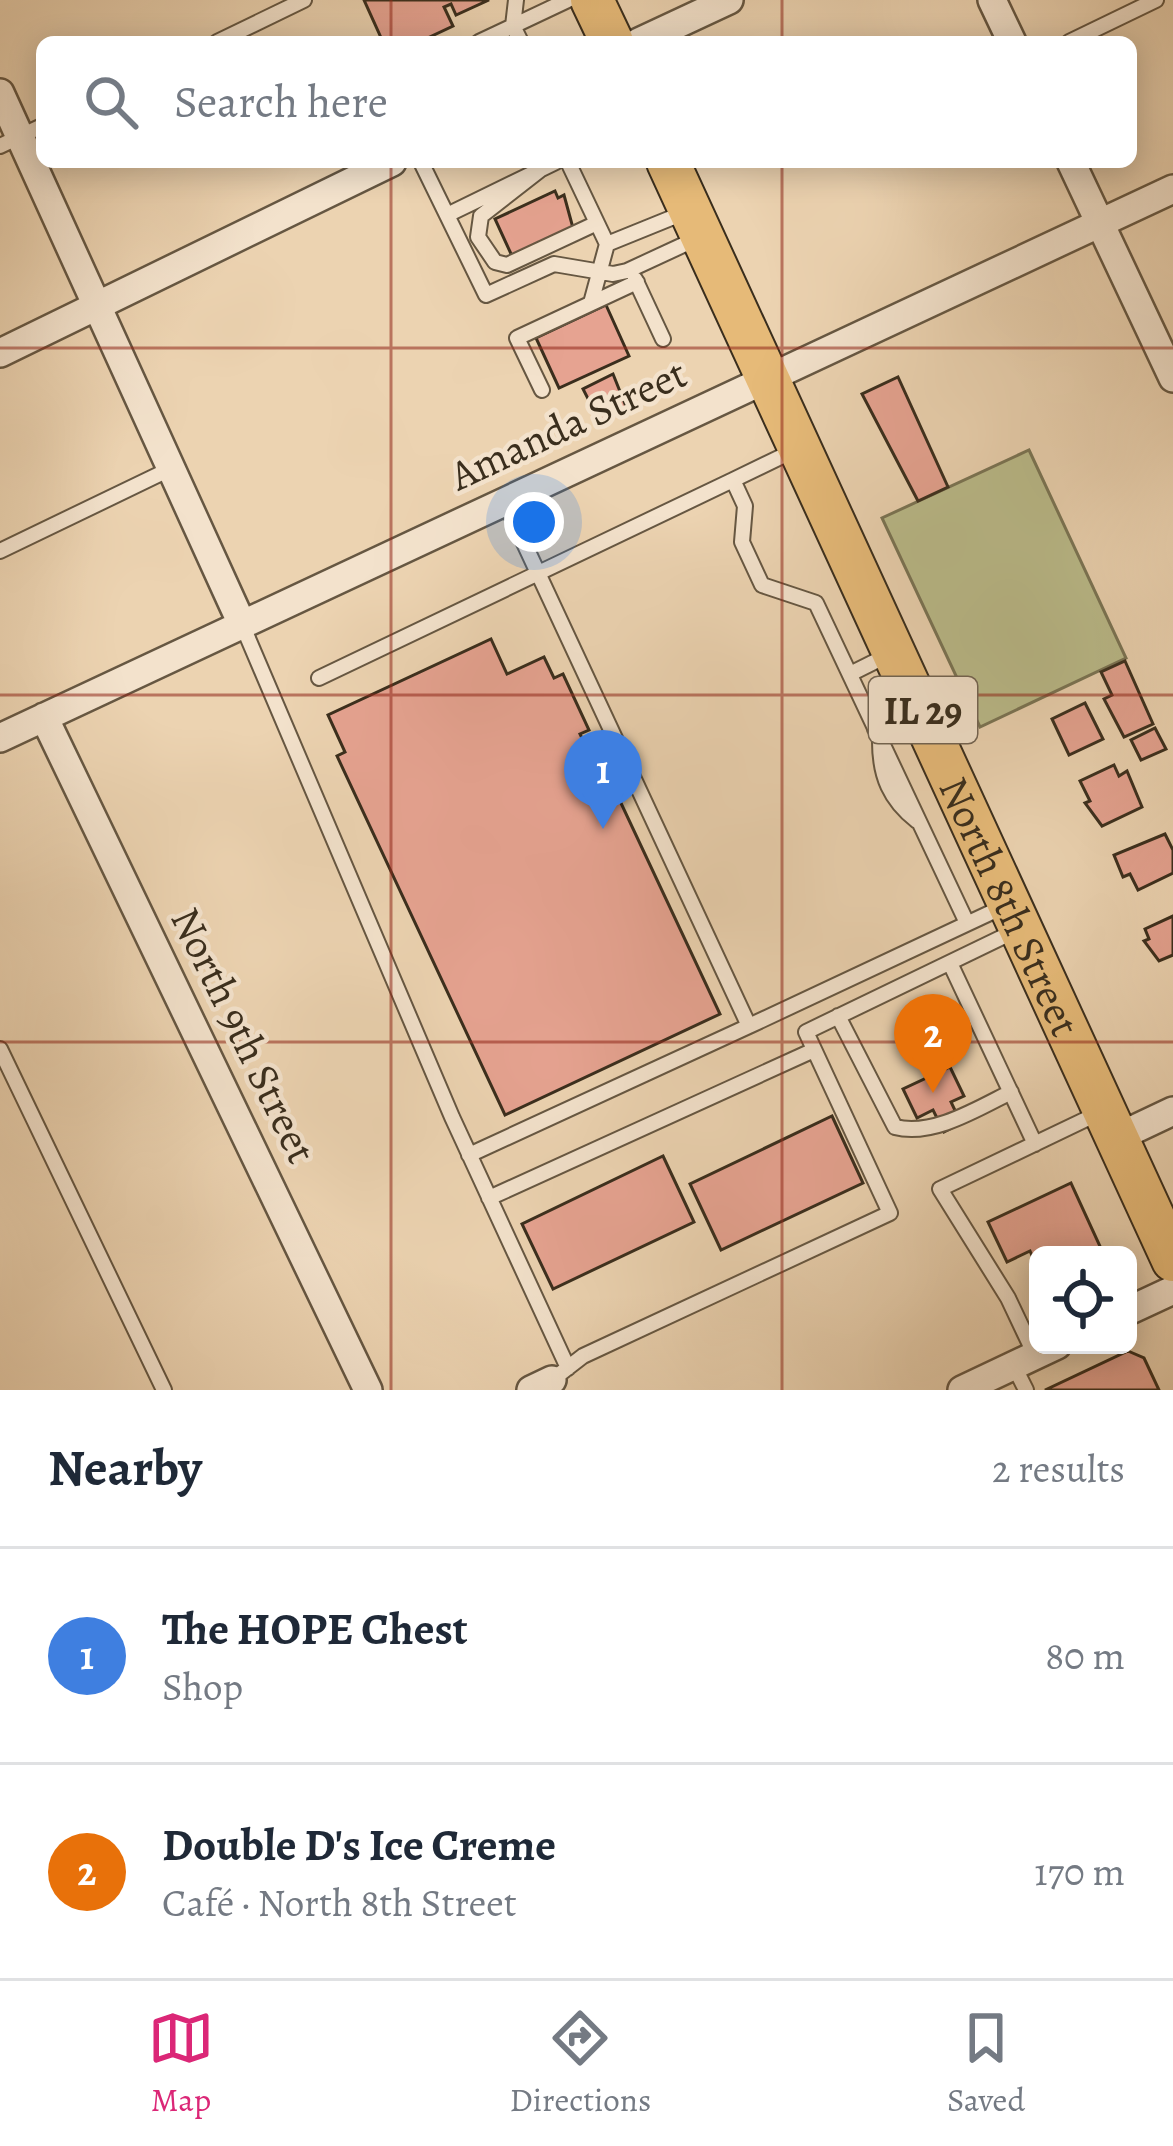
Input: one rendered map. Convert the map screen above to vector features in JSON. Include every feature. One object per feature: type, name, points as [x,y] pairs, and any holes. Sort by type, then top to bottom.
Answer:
[{"type":"main road","points":[[592,0],[609,36]]},
{"type":"main road","name":"North 8th Street","points":[[671,168],[1173,1260]]},
{"type":"street","points":[[652,36],[729,0]]},
{"type":"street","points":[[992,0],[1009,36]]},
{"type":"street","points":[[0,93],[241,622]]},
{"type":"street","points":[[0,353],[380,168]]},
{"type":"street","points":[[1074,168],[1173,378]]},
{"type":"street","name":"Amanda Street","points":[[0,738],[1173,189]]},
{"type":"street","name":"North 9th Street","points":[[44,717],[368,1390]]},
{"type":"street","points":[[1110,1124],[1173,1111]]},
{"type":"street","points":[[1137,1307],[1173,1290]]},
{"type":"street","points":[[962,1390],[1033,1364]]},
{"type":"lane","points":[[229,36],[304,0]]},
{"type":"lane","points":[[516,0],[513,26],[517,36]]},
{"type":"lane","points":[[492,36],[568,0]]},
{"type":"lane","points":[[1081,36],[1156,0]]},
{"type":"lane","points":[[424,168],[486,295],[554,264],[634,275]]},
{"type":"lane","points":[[447,214],[544,168]]},
{"type":"lane","points":[[571,168],[607,244],[591,303]]},
{"type":"lane","points":[[540,170],[481,216],[478,237],[495,262],[507,265],[597,223]]},
{"type":"lane","points":[[607,244],[697,223]]},
{"type":"lane","points":[[542,390],[518,338],[591,303],[697,223]]},
{"type":"lane","points":[[634,275],[664,339]]},
{"type":"lane","points":[[319,678],[801,448]]},
{"type":"lane","points":[[0,551],[170,469]]},
{"type":"lane","points":[[733,480],[745,506],[742,542],[762,585],[816,603],[968,923]]},
{"type":"lane","points":[[504,500],[749,1026]]},
{"type":"lane","points":[[241,622],[489,1198],[550,1379],[890,1213],[806,1032],[950,963],[1014,916]]},
{"type":"lane","points":[[850,674],[896,652]]},
{"type":"lane","points":[[878,734],[921,707]]},
{"type":"lane","points":[[469,1155],[968,923],[1014,916]]},
{"type":"lane","points":[[950,963],[1035,1144]]},
{"type":"lane","points":[[838,1016],[895,1127],[912,1132],[930,1127],[1011,1092]]},
{"type":"lane","points":[[0,1049],[164,1390]]},
{"type":"lane","points":[[489,1198],[814,1050]]},
{"type":"lane","points":[[1033,1364],[1008,1298],[940,1189],[1035,1144],[1110,1124]]},
{"type":"green space","points":[[1029,450],[1126,658],[980,727],[882,518]]},
{"type":"building","points":[[364,0],[489,0],[456,15],[451,4],[444,7],[453,26],[432,36],[380,36]]},
{"type":"building","points":[[555,191],[558,198],[564,195],[573,228],[512,256],[495,219]]},
{"type":"building","points":[[606,305],[629,356],[559,388],[536,338]]},
{"type":"building","points":[[613,374],[627,409],[600,422],[583,389]]},
{"type":"building","points":[[898,377],[948,487],[918,501],[862,394]]},
{"type":"building","points":[[491,639],[507,674],[544,657],[554,678],[563,674],[589,730],[580,734],[598,772],[605,769],[720,1014],[505,1115],[337,756],[345,752],[328,715]]},
{"type":"building","points":[[1125,661],[1153,724],[1124,737],[1104,699],[1112,695],[1101,672]]},
{"type":"building","points":[[1085,703],[1103,739],[1069,755],[1052,719]]},
{"type":"building","points":[[1155,728],[1166,749],[1141,760],[1131,740]]},
{"type":"building","points":[[1114,765],[1119,776],[1127,771],[1142,807],[1102,826],[1085,803],[1090,801],[1080,781]]},
{"type":"building","points":[[1165,834],[1173,850],[1173,873],[1138,890],[1130,874],[1123,877],[1114,855]]},
{"type":"building","points":[[1173,916],[1173,955],[1159,961],[1144,941],[1149,939],[1145,929]]},
{"type":"building","points":[[950,1067],[964,1096],[951,1102],[961,1123],[944,1132],[933,1110],[917,1118],[903,1089]]},
{"type":"building","points":[[832,1116],[863,1183],[721,1250],[690,1184]]},
{"type":"building","points":[[663,1156],[694,1222],[553,1289],[522,1224]]},
{"type":"building","points":[[1071,1183],[1100,1246],[1029,1246],[1029,1251],[1007,1262],[988,1222]]},
{"type":"building","points":[[1122,1354],[1135,1354],[1144,1358],[1159,1390],[1045,1390]]},
{"type":"place","name":"The HOPE Chest","points":[[603,829]]},
{"type":"place","name":"Double D's Ice Creme","points":[[933,1093]]}]
